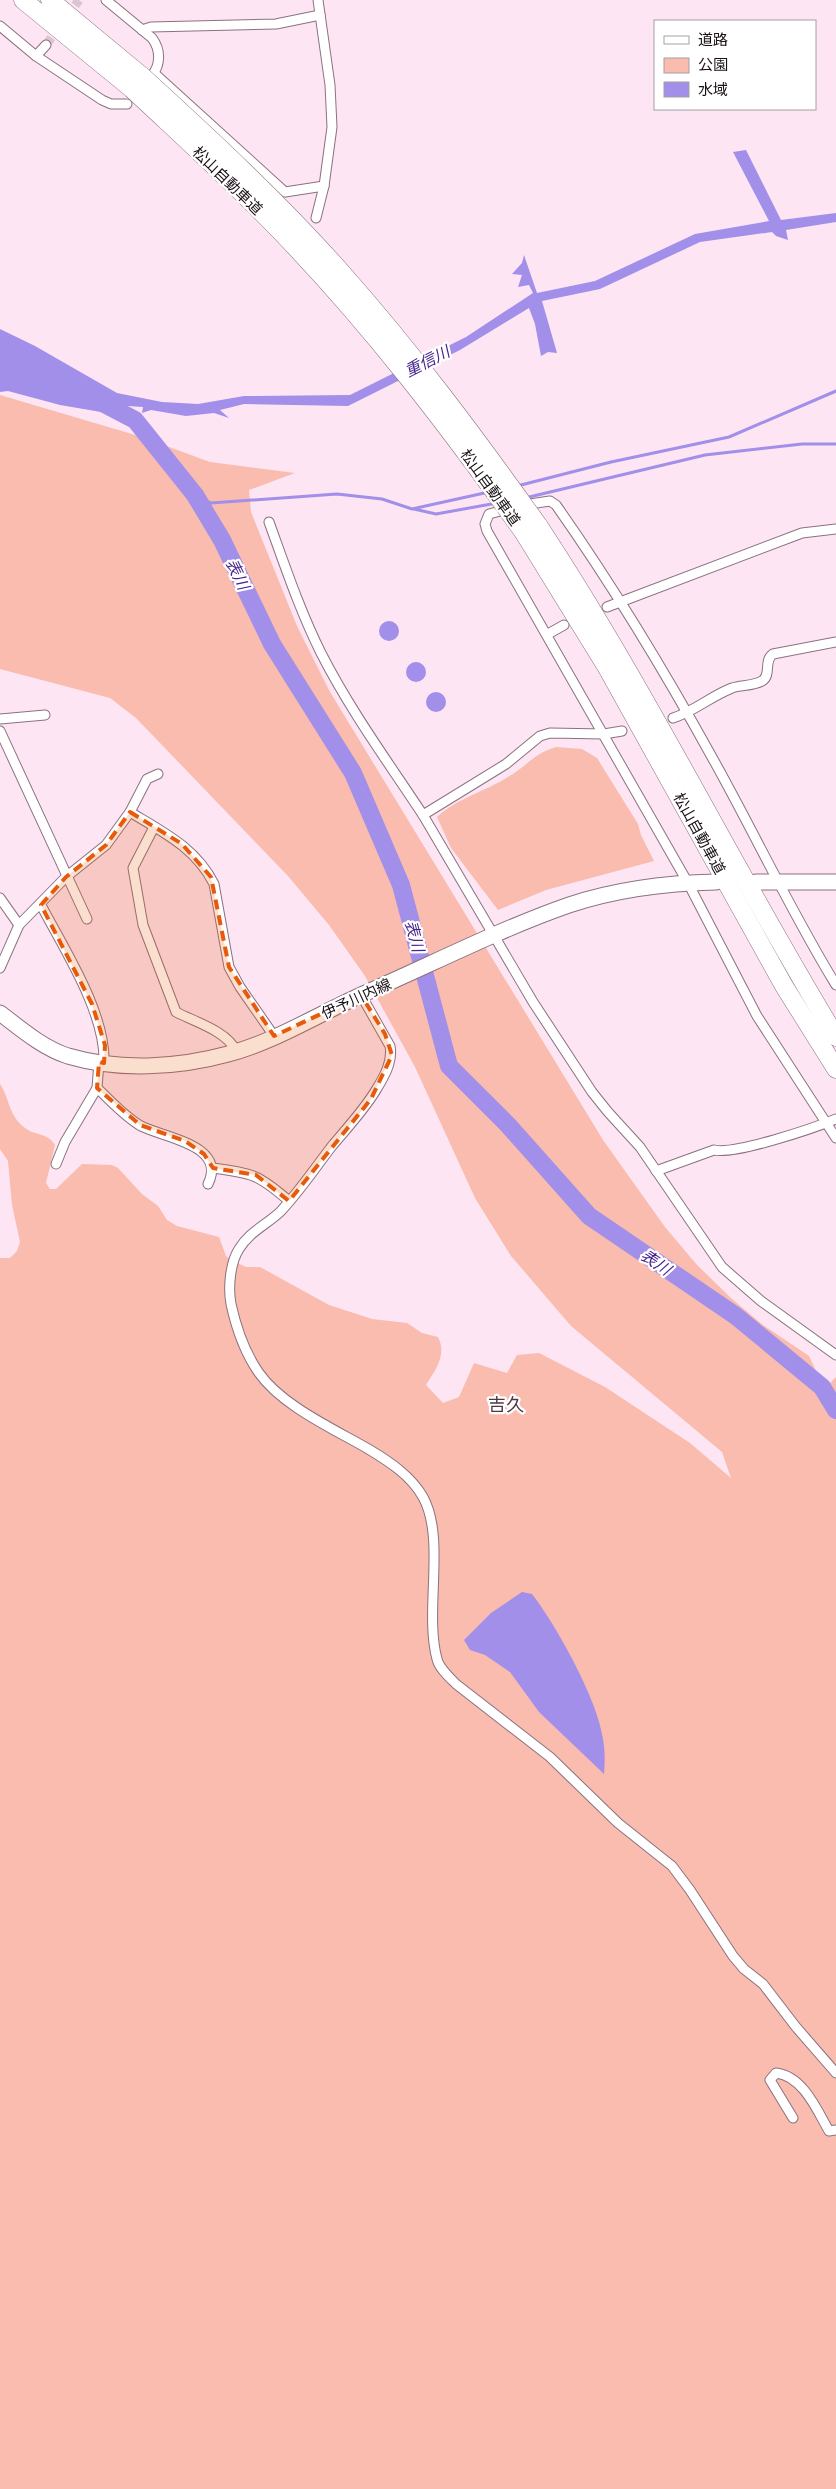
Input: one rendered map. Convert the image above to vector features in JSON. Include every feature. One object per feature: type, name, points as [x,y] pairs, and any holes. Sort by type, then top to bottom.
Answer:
[{"type":"highway","name":"松山自動車道","points":[[23,0],[139,86]]},
{"type":"highway","name":"松山自動車道","points":[[50,0],[139,86],[328,283],[385,349],[531,529],[620,657],[794,968],[836,1037]]},
{"type":"highway","name":"松山自動車道","points":[[531,529],[780,978],[836,1069]]},
{"type":"main road","name":"伊予川内線","points":[[0,1014],[58,1052],[102,1063],[165,1065],[196,1061],[236,1051],[274,1036],[544,914],[588,899],[629,890],[688,883],[716,882]]},
{"type":"main road","points":[[756,882],[836,882]]},
{"type":"street","points":[[106,0],[156,44],[159,61],[139,86],[122,114]]},
{"type":"street","points":[[316,218],[324,186],[332,127],[330,85],[318,0]]},
{"type":"street","points":[[142,30],[151,27],[276,24],[320,14]]},
{"type":"street","points":[[0,26],[36,56],[111,104],[139,86]]},
{"type":"street","points":[[36,56],[46,45]]},
{"type":"street","points":[[139,86],[285,192],[324,186]]},
{"type":"street","points":[[836,985],[776,882],[714,760],[621,604],[556,504],[550,501],[533,503],[489,514],[484,524],[487,531],[548,634],[688,883],[757,1016],[836,1138]]},
{"type":"street","points":[[269,522],[295,593],[321,652],[352,706],[423,815],[491,938],[592,1092],[640,1147],[722,1267],[761,1301],[836,1355]]},
{"type":"street","points":[[607,607],[621,604],[759,548],[802,533],[836,528]]},
{"type":"street","points":[[548,634],[564,625]]},
{"type":"street","points":[[673,718],[687,714],[725,691],[763,680],[767,676],[768,661],[773,654],[836,642]]},
{"type":"street","points":[[0,719],[45,715]]},
{"type":"street","points":[[0,731],[87,919]]},
{"type":"street","points":[[423,815],[506,764],[540,736],[550,733],[604,734],[622,731]]},
{"type":"street","points":[[0,968],[19,924],[41,905],[66,877],[106,846],[130,812],[146,779],[158,774]]},
{"type":"street","points":[[130,812],[168,834],[191,852],[211,877],[214,884],[229,966],[240,987],[274,1036]]},
{"type":"street","points":[[154,827],[133,868],[144,925],[156,963],[176,1012],[218,1033],[233,1044],[236,1051]]},
{"type":"street","points":[[0,898],[19,924]]},
{"type":"street","points":[[41,905],[92,1004],[105,1045],[97,1088],[65,1142],[56,1164]]},
{"type":"street","points":[[364,994],[388,1039],[392,1054],[390,1062],[371,1099],[279,1212],[249,1236],[238,1251],[231,1274],[230,1297],[235,1323],[259,1373],[268,1383],[292,1403],[380,1456],[405,1474],[424,1499],[433,1538],[433,1626],[437,1660],[456,1684],[550,1757],[618,1823],[672,1866],[733,1956],[744,1969],[763,1984],[836,2074]]},
{"type":"street","points":[[97,1088],[140,1125],[184,1141],[204,1154],[211,1161],[213,1168],[208,1184]]},
{"type":"street","points":[[656,1170],[714,1150],[722,1152],[741,1148],[836,1119]]},
{"type":"street","points":[[213,1168],[247,1172],[256,1175],[288,1201]]},
{"type":"street","points":[[793,2118],[770,2080],[776,2073],[794,2080],[806,2092],[829,2131],[836,2130]]},
{"type":"highlighted area","points":[[130,812],[182,844],[211,877],[229,967],[274,1036],[361,995],[385,1034],[392,1055],[371,1099],[289,1201],[256,1175],[213,1168],[204,1154],[185,1141],[140,1125],[97,1088],[99,1062],[104,1063],[105,1045],[92,1004],[41,905],[66,877],[106,845]]},
{"type":"green space","points":[[0,395],[142,437],[210,462],[295,473],[249,490],[251,512],[297,626],[330,692],[603,1140],[665,1227],[697,1265],[732,1299],[763,1325],[809,1356],[818,1375],[829,1384],[836,1377],[836,2489],[0,2489],[0,1258],[10,1258],[17,1251],[20,1242],[12,1205],[8,1161],[0,1149],[0,1084],[19,1123],[29,1130],[45,1136],[55,1145],[46,1183],[50,1189],[56,1189],[82,1164],[112,1165],[118,1168],[142,1194],[158,1206],[167,1220],[177,1226],[219,1237],[226,1256],[231,1260],[246,1267],[260,1267],[329,1305],[372,1319],[407,1323],[422,1333],[438,1337],[441,1356],[437,1368],[426,1385],[443,1403],[459,1397],[474,1363],[507,1373],[517,1355],[539,1353],[605,1387],[690,1443],[731,1478],[722,1452],[571,1326],[511,1256],[475,1198],[415,1067],[365,976],[329,925],[288,876],[136,718],[110,698],[0,669]]},
{"type":"green space","points":[[556,747],[582,749],[597,758],[638,824],[641,835],[654,861],[546,890],[498,910],[451,848],[437,817],[453,805],[508,777],[541,753]]},
{"type":"water","name":"重信川","points":[[746,150],[781,220],[836,213],[836,222],[786,230],[788,240],[776,236],[772,232],[700,242],[600,289],[542,301],[557,353],[548,352],[541,356],[535,324],[529,308],[460,350],[348,406],[244,404],[220,410],[229,418],[214,413],[186,416],[151,410],[142,413],[143,407],[128,406],[107,413],[60,405],[8,391],[0,392],[0,329],[35,346],[117,393],[162,402],[198,404],[244,396],[350,395],[466,337],[533,293],[529,285],[518,287],[522,275],[512,274],[522,263],[524,255],[537,293],[595,281],[695,234],[769,221],[733,152]]},
{"type":"water","points":[[389,621],[396,624],[399,631],[396,638],[389,641],[382,638],[379,631],[382,624]]},
{"type":"water","points":[[416,662],[423,665],[426,672],[423,679],[416,682],[409,679],[406,672],[409,665]]},
{"type":"water","points":[[436,692],[443,695],[446,702],[443,709],[436,712],[429,709],[426,702],[429,695]]},
{"type":"water","points":[[522,1592],[532,1594],[553,1624],[585,1684],[603,1739],[605,1756],[604,1774],[539,1712],[510,1672],[485,1655],[470,1650],[464,1640],[491,1613]]},
{"type":"waterway","points":[[517,486],[611,462],[729,437],[836,391]]},
{"type":"waterway","name":"表川","points":[[95,399],[135,420],[195,495],[222,540],[272,644],[353,773],[401,885],[449,1066],[508,1125],[589,1216],[736,1316],[822,1387],[836,1410]]},
{"type":"waterway","points":[[525,498],[705,455],[802,444],[836,444]]},
{"type":"waterway","points":[[195,495],[211,503],[337,494],[382,499],[412,509],[489,492]]},
{"type":"waterway","points":[[414,509],[436,514],[497,503]]},
{"type":"tunnel","points":[[67,16],[79,0]]},
{"type":"tunnel","points":[[46,45],[59,27]]},
{"type":"district","name":"吉久","points":[[506,1404]]}]
